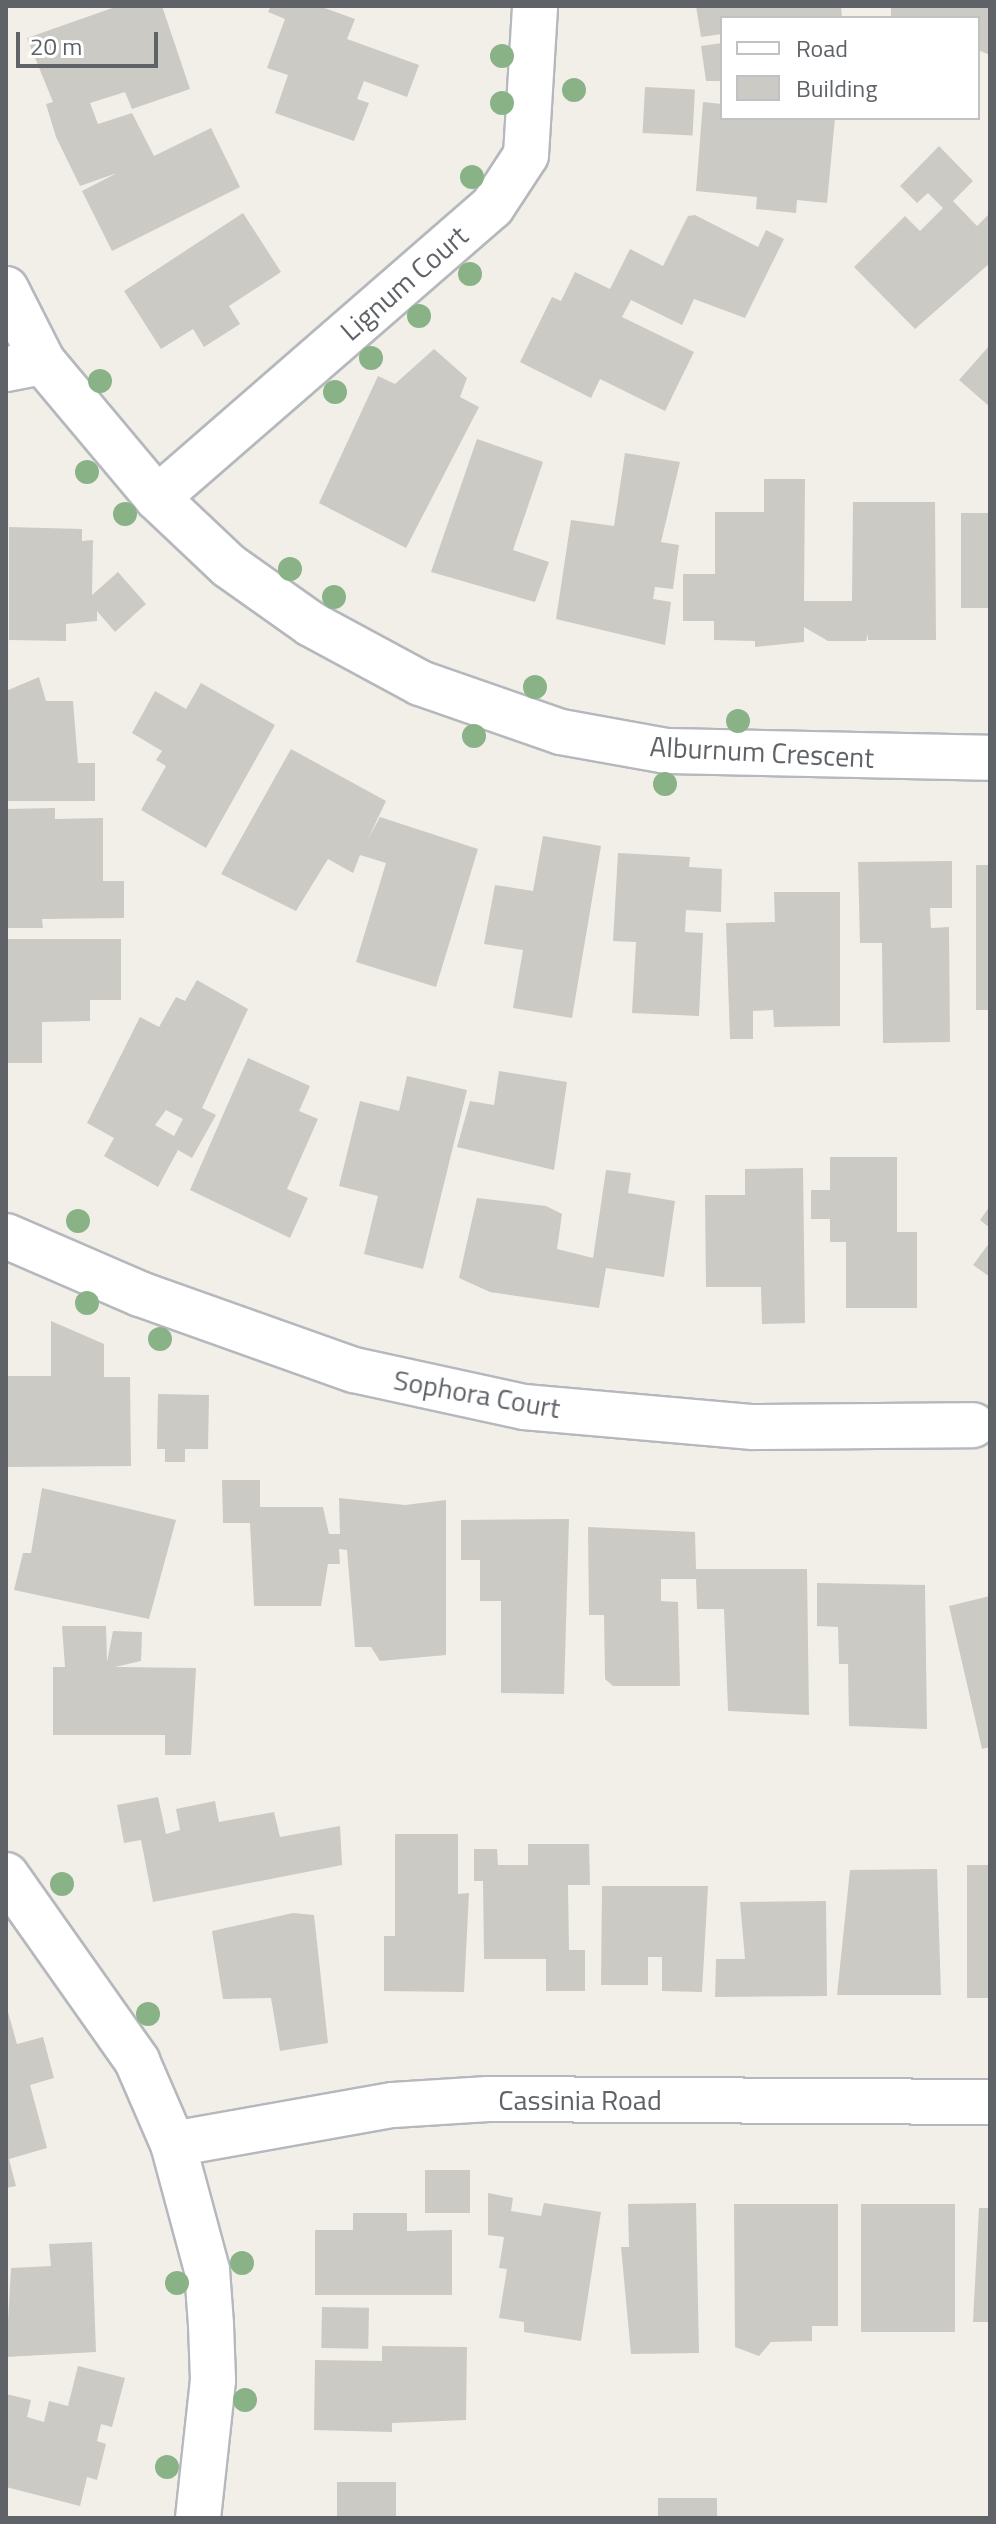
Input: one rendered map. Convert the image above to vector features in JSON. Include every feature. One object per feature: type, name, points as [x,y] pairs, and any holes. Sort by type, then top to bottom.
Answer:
[{"type":"street","name":"Lignum Court","points":[[157,498],[492,207],[526,155],[535,6]]},
{"type":"street","name":"Alburnum Crescent","points":[[6,289],[24,366],[229,566],[311,624],[493,712],[667,751],[990,758]]},
{"type":"street","name":"Sophora Court","points":[[6,1236],[140,1294],[354,1370],[524,1407],[753,1427],[973,1425]]},
{"type":"street","points":[[6,1875],[137,2061],[173,2144],[207,2270],[211,2325],[213,2380],[198,2518]]},
{"type":"street","name":"Cassinia Road","points":[[173,2144],[393,2105],[488,2099],[990,2102]]},
{"type":"building","points":[[118,6],[162,6],[190,89],[132,109],[125,92],[90,103],[98,124],[132,113],[154,156],[211,128],[240,187],[112,251],[82,191],[117,173],[80,186],[56,137],[46,104],[53,102],[27,38]]},
{"type":"building","points":[[271,6],[319,6],[355,19],[347,39],[419,65],[407,97],[364,81],[357,99],[369,103],[354,141],[275,113],[288,75],[267,68],[285,19],[268,12]]},
{"type":"building","points":[[696,6],[841,6],[842,16],[720,16],[720,34],[701,37]]},
{"type":"building","points":[[891,6],[990,6],[990,55],[980,51],[980,16],[891,16]]},
{"type":"building","points":[[720,43],[720,81],[706,81],[701,46]]},
{"type":"building","points":[[645,87],[695,90],[693,136],[643,133]]},
{"type":"building","points":[[703,102],[720,104],[720,120],[835,120],[827,203],[797,200],[796,213],[756,209],[757,197],[696,191]]},
{"type":"building","points":[[939,146],[973,181],[953,201],[977,226],[990,213],[990,263],[915,329],[854,267],[905,216],[920,231],[943,208],[928,193],[917,203],[900,186]]},
{"type":"building","points":[[243,213],[281,272],[229,306],[240,324],[204,347],[193,329],[161,349],[124,291]]},
{"type":"building","points":[[695,215],[758,247],[766,230],[784,239],[745,318],[694,299],[682,325],[631,300],[622,317],[694,352],[665,411],[600,379],[591,398],[520,362],[552,297],[561,301],[575,272],[610,289],[630,249],[663,266],[688,216]]},
{"type":"building","points":[[990,345],[990,407],[959,380]]},
{"type":"building","points":[[434,349],[467,378],[460,397],[479,407],[406,548],[319,503],[378,376],[395,384]]},
{"type":"building","points":[[477,439],[543,462],[513,550],[549,562],[535,602],[431,572]]},
{"type":"building","points":[[625,453],[680,462],[661,542],[679,545],[673,589],[655,587],[653,599],[671,602],[665,645],[556,619],[571,520],[614,526]]},
{"type":"building","points":[[764,479],[805,479],[804,601],[852,601],[853,502],[935,502],[936,640],[868,640],[868,634],[866,641],[828,641],[804,627],[804,642],[755,647],[755,641],[714,640],[714,621],[683,621],[683,574],[715,574],[715,512],[764,512]]},
{"type":"building","points":[[961,513],[990,513],[990,608],[961,608]]},
{"type":"building","points":[[9,527],[82,529],[82,541],[93,540],[92,595],[118,572],[146,604],[115,632],[97,611],[97,621],[66,624],[66,641],[9,640]]},
{"type":"building","points":[[39,677],[46,701],[73,701],[78,763],[95,763],[95,801],[6,801],[6,691]]},
{"type":"building","points":[[201,683],[275,725],[206,848],[141,810],[166,766],[156,760],[162,751],[132,733],[155,691],[186,709]]},
{"type":"building","points":[[291,749],[386,801],[367,841],[380,817],[478,849],[436,987],[356,962],[386,863],[360,855],[353,873],[328,859],[296,911],[221,874]]},
{"type":"building","points":[[55,808],[55,819],[103,818],[103,881],[124,881],[124,918],[42,919],[43,928],[6,928],[6,809]]},
{"type":"building","points":[[543,836],[601,846],[572,1018],[513,1008],[523,950],[484,944],[495,885],[533,891]]},
{"type":"building","points":[[618,853],[690,857],[689,867],[722,869],[721,912],[686,910],[685,932],[703,933],[699,1016],[632,1013],[636,942],[613,941]]},
{"type":"building","points":[[952,861],[952,908],[930,908],[931,928],[949,927],[950,1042],[883,1043],[882,943],[860,943],[858,862]]},
{"type":"building","points":[[976,865],[990,865],[990,1010],[976,1010]]},
{"type":"building","points":[[774,892],[840,892],[840,1026],[774,1027],[773,1010],[753,1011],[753,1039],[730,1039],[726,923],[775,922]]},
{"type":"building","points":[[6,939],[121,939],[121,1000],[90,1000],[90,1021],[42,1022],[42,1063],[6,1063]]},
{"type":"building","points":[[197,980],[248,1009],[202,1108],[216,1115],[192,1158],[178,1150],[158,1187],[104,1156],[114,1138],[87,1123],[140,1017],[159,1027],[176,997],[185,1001]],"holes":[[[166,1110],[183,1119],[174,1136],[155,1125]]]},
{"type":"building","points":[[248,1058],[310,1086],[299,1111],[318,1119],[287,1189],[308,1198],[290,1238],[190,1190]]},
{"type":"building","points":[[499,1071],[567,1082],[554,1170],[457,1147],[470,1101],[494,1105]]},
{"type":"building","points":[[407,1076],[467,1090],[423,1269],[364,1254],[378,1196],[339,1186],[360,1101],[399,1111]]},
{"type":"building","points":[[830,1157],[897,1157],[897,1232],[917,1232],[917,1308],[846,1308],[846,1242],[830,1242],[830,1219],[811,1219],[811,1190],[830,1190]]},
{"type":"building","points":[[803,1168],[805,1323],[762,1324],[761,1287],[706,1287],[705,1195],[745,1195],[745,1169]]},
{"type":"building","points":[[606,1170],[631,1173],[628,1193],[675,1201],[664,1277],[606,1268],[599,1308],[490,1292],[459,1278],[477,1198],[546,1206],[562,1214],[557,1249],[593,1258]]},
{"type":"building","points":[[990,1206],[990,1228],[980,1220]]},
{"type":"building","points":[[990,1242],[990,1277],[973,1265]]},
{"type":"building","points":[[51,1321],[104,1344],[104,1377],[130,1377],[131,1466],[6,1467],[6,1376],[51,1376]]},
{"type":"building","points":[[158,1394],[209,1395],[208,1449],[185,1449],[185,1462],[165,1462],[165,1449],[157,1449]]},
{"type":"building","points":[[222,1480],[260,1480],[260,1507],[323,1507],[329,1534],[340,1534],[339,1498],[405,1505],[446,1500],[446,1655],[380,1661],[371,1647],[355,1647],[347,1550],[339,1549],[340,1564],[328,1564],[321,1606],[254,1606],[250,1523],[223,1523]]},
{"type":"building","points":[[42,1488],[176,1520],[149,1619],[14,1590],[23,1553],[31,1553]]},
{"type":"building","points":[[569,1519],[564,1694],[501,1693],[501,1601],[480,1601],[480,1560],[461,1560],[461,1520]]},
{"type":"building","points":[[588,1527],[695,1532],[696,1569],[807,1569],[809,1715],[728,1711],[724,1609],[697,1609],[696,1579],[661,1579],[661,1601],[678,1602],[680,1686],[613,1686],[605,1679],[604,1615],[589,1615]]},
{"type":"building","points":[[817,1583],[925,1585],[927,1729],[849,1726],[848,1664],[839,1664],[838,1627],[817,1626]]},
{"type":"building","points":[[990,1596],[990,1747],[982,1749],[949,1606]]},
{"type":"building","points":[[62,1626],[106,1626],[107,1662],[113,1631],[142,1632],[141,1661],[115,1667],[196,1668],[191,1755],[165,1755],[165,1735],[53,1735],[53,1667],[65,1667]]},
{"type":"building","points":[[158,1797],[166,1834],[180,1830],[176,1809],[215,1801],[219,1822],[274,1812],[280,1837],[340,1826],[342,1865],[153,1902],[141,1840],[124,1843],[117,1805]]},
{"type":"building","points":[[395,1834],[458,1834],[458,1894],[469,1893],[464,1992],[384,1991],[384,1936],[395,1936]]},
{"type":"building","points":[[528,1844],[589,1844],[590,1885],[568,1885],[569,1950],[585,1950],[585,1991],[546,1991],[546,1959],[484,1959],[483,1881],[474,1881],[474,1849],[497,1849],[498,1865],[528,1865]]},
{"type":"building","points":[[967,1865],[990,1865],[990,1998],[967,1998]]},
{"type":"building","points":[[937,1869],[941,1995],[837,1995],[850,1870]]},
{"type":"building","points":[[602,1886],[708,1886],[702,1992],[662,1991],[662,1957],[648,1957],[648,1985],[601,1985]]},
{"type":"building","points":[[826,1901],[827,1996],[715,1997],[716,1959],[745,1959],[740,1902]]},
{"type":"building","points":[[293,1913],[314,1915],[328,2043],[280,2051],[271,1998],[223,1999],[212,1931]]},
{"type":"building","points":[[6,2005],[17,2044],[43,2037],[54,2078],[30,2085],[47,2148],[9,2159],[16,2186],[6,2188]]},
{"type":"building","points":[[425,2170],[470,2170],[470,2213],[425,2213]]},
{"type":"building","points":[[488,2193],[513,2198],[511,2211],[541,2216],[544,2203],[601,2212],[581,2341],[524,2332],[524,2322],[499,2318],[507,2269],[499,2268],[504,2237],[488,2235]]},
{"type":"building","points":[[696,2203],[699,2353],[631,2354],[621,2247],[629,2247],[628,2204]]},
{"type":"building","points":[[734,2204],[838,2204],[838,2326],[812,2326],[812,2341],[771,2342],[759,2356],[735,2347]]},
{"type":"building","points":[[861,2204],[955,2204],[955,2332],[861,2332]]},
{"type":"building","points":[[979,2208],[990,2208],[990,2322],[973,2322]]},
{"type":"building","points":[[353,2213],[407,2213],[407,2231],[452,2230],[452,2295],[315,2295],[315,2230],[353,2230]]},
{"type":"building","points":[[92,2242],[96,2352],[6,2357],[11,2268],[51,2266],[49,2244]]},
{"type":"building","points":[[322,2307],[369,2308],[368,2349],[321,2348]]},
{"type":"building","points":[[382,2346],[467,2347],[466,2420],[392,2423],[392,2432],[314,2430],[315,2360],[382,2361]]},
{"type":"building","points":[[78,2366],[125,2378],[112,2427],[101,2424],[97,2441],[106,2444],[97,2480],[87,2477],[80,2506],[6,2487],[6,2394],[31,2400],[27,2417],[44,2422],[49,2401],[68,2406]]},
{"type":"building","points":[[337,2482],[396,2482],[396,2518],[337,2518]]},
{"type":"building","points":[[658,2498],[717,2498],[717,2518],[658,2518]]}]
